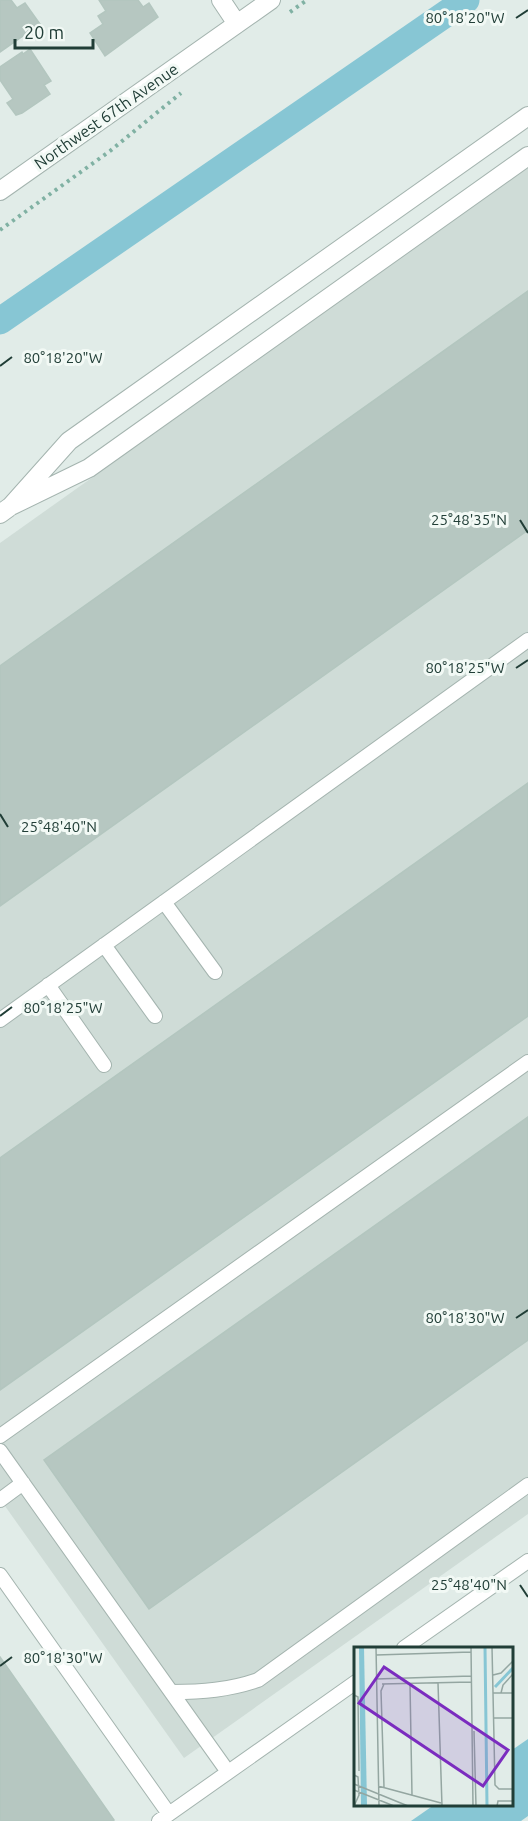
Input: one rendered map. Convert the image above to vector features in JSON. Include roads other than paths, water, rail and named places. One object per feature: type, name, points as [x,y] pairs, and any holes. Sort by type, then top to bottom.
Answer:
[{"type":"street","points":[[221,0],[237,24]]},
{"type":"street","name":"Northwest 67th Avenue","points":[[0,191],[272,0]]},
{"type":"street","points":[[5,510],[69,441],[528,116]]},
{"type":"street","points":[[5,510],[89,468],[528,156]]},
{"type":"lane","points":[[0,1020],[528,640]]},
{"type":"lane","points":[[164,902],[215,972]]},
{"type":"lane","points":[[104,945],[155,1016]]},
{"type":"lane","points":[[48,985],[104,1065]]},
{"type":"lane","points":[[0,1437],[528,1062]]},
{"type":"lane","points":[[0,1451],[228,1772]]},
{"type":"lane","points":[[0,1500],[23,1483]]},
{"type":"lane","points":[[172,1692],[234,1688],[258,1680],[528,1485]]},
{"type":"lane","points":[[405,1647],[528,1561]]},
{"type":"lane","points":[[0,1575],[164,1817],[354,1683]]},
{"type":"water","points":[[528,1739],[528,1816],[521,1821],[411,1821],[433,1806],[513,1806],[513,1749]]},
{"type":"waterway","points":[[0,321],[466,0]]}]
